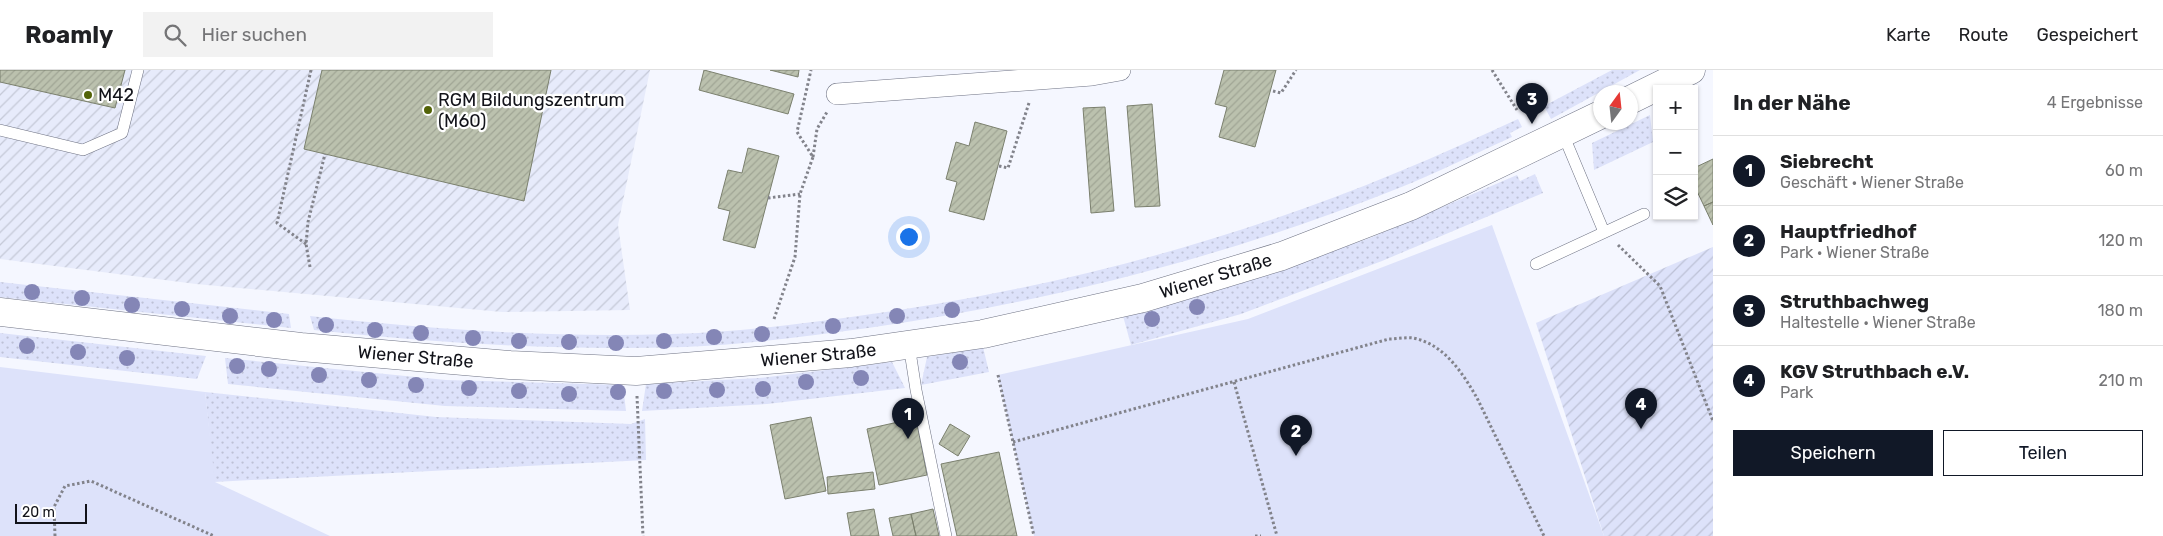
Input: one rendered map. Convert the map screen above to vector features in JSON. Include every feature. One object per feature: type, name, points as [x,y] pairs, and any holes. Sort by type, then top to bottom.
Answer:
[{"type":"main road","points":[[1638,96],[1691,70]]},
{"type":"main road","name":"Wiener Straße","points":[[0,312],[302,347],[510,366],[636,371],[851,353],[983,334],[1143,298],[1282,256],[1411,206],[1593,119]]},
{"type":"street","points":[[837,94],[1036,80],[1092,75],[1120,70]]},
{"type":"lane","points":[[0,130],[83,150],[122,134],[138,70]]},
{"type":"lane","points":[[1563,134],[1604,232]]},
{"type":"lane","points":[[1536,264],[1644,214]]},
{"type":"lane","points":[[909,345],[916,390],[946,536]]},
{"type":"path","points":[[306,244],[277,223],[311,70]]},
{"type":"path","points":[[811,70],[797,132],[813,157]]},
{"type":"path","points":[[1273,91],[1281,93],[1296,70]]},
{"type":"path","points":[[1492,70],[1517,110]]},
{"type":"path","points":[[999,166],[1008,168],[1036,80]]},
{"type":"path","points":[[774,319],[796,257],[800,194],[813,157],[817,129],[837,94]]},
{"type":"path","points":[[310,267],[306,244],[308,222],[324,154]]},
{"type":"path","points":[[768,198],[800,194]]},
{"type":"path","points":[[1604,232],[1660,286],[1713,421]]},
{"type":"path","points":[[1013,442],[1389,339],[1412,338],[1432,345],[1449,358],[1465,377],[1544,536]]},
{"type":"path","points":[[636,371],[643,536]]},
{"type":"path","points":[[998,375],[1034,536]]},
{"type":"path","points":[[1234,382],[1277,536]]},
{"type":"path","points":[[55,536],[54,507],[65,486],[91,480],[214,536]]},
{"type":"path","points":[[1255,536],[1261,536]]},
{"type":"shaded area","points":[[0,70],[650,70],[618,225],[630,310],[502,312],[196,284],[0,259]]},
{"type":"shaded area","points":[[1612,70],[1640,70],[1613,85],[1593,85],[1593,96],[1551,119],[1544,106]]},
{"type":"shaded area","points":[[1650,115],[1653,142],[1594,170],[1592,143],[1619,130],[1638,130],[1638,121]]},
{"type":"shaded area","points":[[1518,119],[1522,127],[1510,133],[1512,137],[1399,188],[1270,235],[1138,274],[1004,305],[936,317],[776,340],[684,347],[591,348],[452,342],[314,330],[310,316],[490,331],[626,335],[716,332],[761,328],[921,307],[991,294],[1129,262],[1265,222],[1428,160]]},
{"type":"shaded area","points":[[1535,174],[1543,193],[1382,261],[1241,314],[1131,345],[1123,316],[1225,288],[1370,238],[1517,175],[1520,181]]},
{"type":"shaded area","points":[[1492,225],[1604,536],[1034,536],[998,375],[1248,319]]},
{"type":"shaded area","points":[[1713,247],[1713,536],[1604,536],[1536,323]]},
{"type":"shaded area","points":[[0,282],[289,314],[291,328],[0,297]]},
{"type":"shaded area","points":[[0,333],[206,356],[197,379],[0,357]]},
{"type":"shaded area","points":[[983,347],[989,372],[921,385],[927,357]]},
{"type":"shaded area","points":[[225,358],[446,380],[623,385],[626,411],[445,406],[228,384]]},
{"type":"shaded area","points":[[892,362],[905,388],[767,404],[642,411],[646,384],[759,378]]},
{"type":"shaded area","points":[[0,367],[205,392],[215,482],[330,536],[0,536]]},
{"type":"shaded area","points":[[205,392],[436,417],[631,424],[645,419],[646,460],[214,482]]},
{"type":"building","name":"M42","points":[[0,70],[125,70],[115,108],[0,82]]},
{"type":"building","name":"RGM Bildungszentrum (M60)","points":[[322,70],[551,70],[524,201],[304,149]]},
{"type":"building","points":[[704,70],[794,94],[788,114],[699,90]]},
{"type":"building","points":[[770,70],[799,70],[798,77]]},
{"type":"building","points":[[1224,70],[1276,70],[1255,147],[1219,137],[1227,107],[1215,104]]},
{"type":"building","points":[[1152,104],[1160,206],[1135,207],[1127,106]]},
{"type":"building","points":[[1105,107],[1114,211],[1091,213],[1083,108]]},
{"type":"building","points":[[975,122],[1007,131],[984,220],[949,211],[957,182],[946,179],[956,142],[969,146]]},
{"type":"building","points":[[748,148],[779,156],[755,248],[723,240],[730,211],[718,208],[728,170],[742,173]]},
{"type":"building","points":[[1713,159],[1713,202],[1704,206],[1698,193],[1698,166]]},
{"type":"building","points":[[1713,202],[1713,225],[1704,206]]},
{"type":"building","points":[[811,417],[826,491],[785,499],[770,425]]},
{"type":"building","points":[[916,418],[927,475],[879,485],[867,429]]},
{"type":"building","points":[[950,424],[970,436],[958,456],[939,444]]},
{"type":"building","points":[[999,452],[1017,536],[957,536],[941,464]]},
{"type":"building","points":[[873,472],[875,489],[828,494],[827,477]]},
{"type":"building","points":[[874,509],[879,536],[851,536],[847,513]]},
{"type":"building","points":[[933,509],[939,536],[916,536],[911,514]]},
{"type":"building","points":[[911,514],[916,536],[893,536],[889,518]]},
{"type":"place","name":"M42","points":[[88,95]]},
{"type":"place","name":"RGM Bildungszentrum (M60)","points":[[428,110]]},
{"type":"place","name":"Struthbachweg","points":[[1532,124]]},
{"type":"place","name":"KGV Struthbach e.V.","points":[[1641,429]]},
{"type":"place","name":"Siebrecht","points":[[908,439]]},
{"type":"place","name":"Hauptfriedhof","points":[[1296,456]]}]
